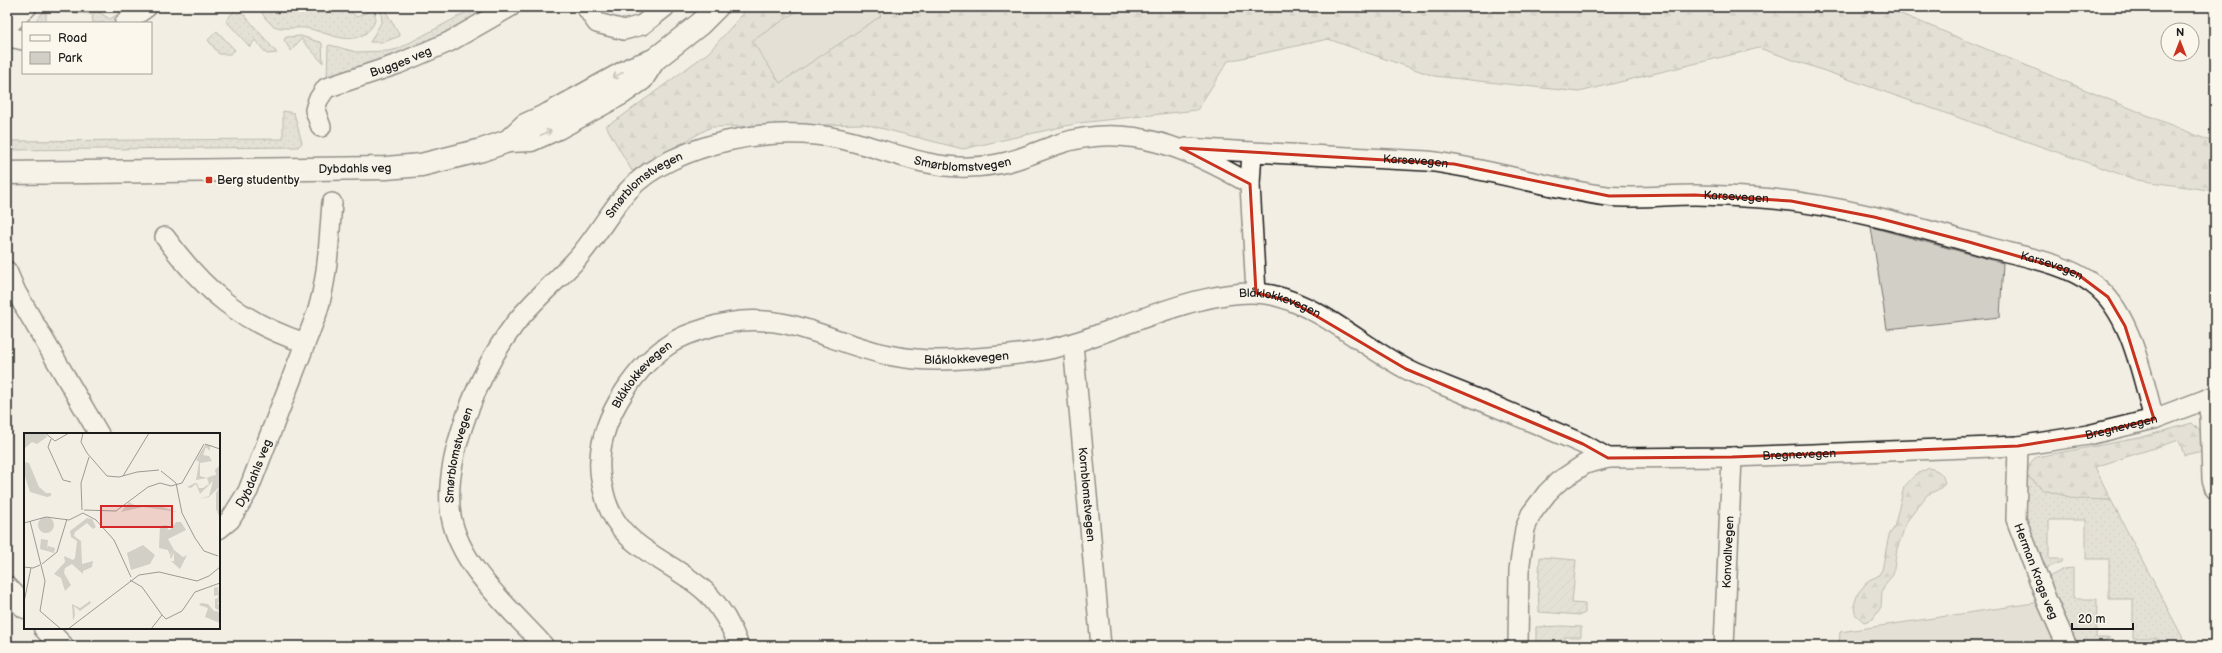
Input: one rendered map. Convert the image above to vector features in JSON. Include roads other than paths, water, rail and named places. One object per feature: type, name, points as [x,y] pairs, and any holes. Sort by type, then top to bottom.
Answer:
[{"type":"main road","name":"Dybdahls veg","points":[[7,173],[386,168],[422,165],[482,150],[508,141],[524,125],[549,114],[632,68],[654,60],[700,24],[717,7]]},
{"type":"main road","points":[[7,588],[24,606]]},
{"type":"main road","points":[[46,629],[62,646]]},
{"type":"street","points":[[7,26],[27,7]]},
{"type":"street","points":[[127,22],[147,7]]},
{"type":"street","name":"Bugges veg","points":[[321,127],[315,110],[318,100],[326,88],[398,64],[449,42],[510,7]]},
{"type":"street","points":[[586,7],[597,23],[624,30],[642,25],[665,7]]},
{"type":"street","points":[[7,32],[14,38],[22,40]]},
{"type":"street","name":"Smørblomstvegen","points":[[544,646],[482,578],[467,557],[453,526],[450,486],[453,467],[459,439],[479,383],[502,342],[530,305],[593,241],[628,191],[642,178],[659,167],[705,148],[752,136],[779,135],[839,138],[923,162],[964,168],[1004,164],[1060,144],[1079,139],[1101,136],[1151,141],[1181,148],[1252,152]]},
{"type":"street","name":"Smørblomstvegen","points":[[1181,148],[1222,168],[1250,184]]},
{"type":"street","points":[[1252,152],[1250,184],[1256,293]]},
{"type":"street","name":"Karsevegen","points":[[1252,152],[1454,164],[1609,196],[1631,197],[1695,195],[1791,201],[1874,217],[2054,265],[2076,273],[2094,284],[2108,297],[2116,310],[2134,349],[2154,419]]},
{"type":"street","name":"Dybdahls veg","points":[[220,529],[230,520],[248,491],[324,291],[332,203]]},
{"type":"street","points":[[165,237],[180,258],[203,283],[228,306],[261,326],[305,343]]},
{"type":"street","points":[[7,272],[16,292],[98,433]]},
{"type":"street","name":"Blåklokkevegen","points":[[740,646],[734,632],[718,605],[692,581],[646,551],[625,534],[611,513],[605,499],[599,464],[604,437],[610,420],[628,387],[656,355],[674,342],[706,328],[740,322],[765,320],[807,328],[848,343],[888,355],[906,358],[957,360],[1073,344],[1181,306],[1224,296],[1256,293],[1291,301],[1355,337],[1406,370],[1584,444],[1608,458]]},
{"type":"street","name":"Kornblomstvegen","points":[[1073,344],[1101,646]]},
{"type":"street","points":[[2211,397],[2210,416],[2212,479],[2215,489]]},
{"type":"street","name":"Bregnevegen","points":[[1518,646],[1521,547],[1531,514],[1558,482],[1585,464],[1608,458],[1732,457],[2018,446],[2088,435],[2154,419],[2211,397]]},
{"type":"street","name":"Herman Krags veg","points":[[2018,446],[2016,518],[2047,601],[2067,646]]},
{"type":"street","name":"Konvallvegen","points":[[1724,646],[1732,457]]},
{"type":"place","name":"Berg studentby","points":[[209,180]]}]
